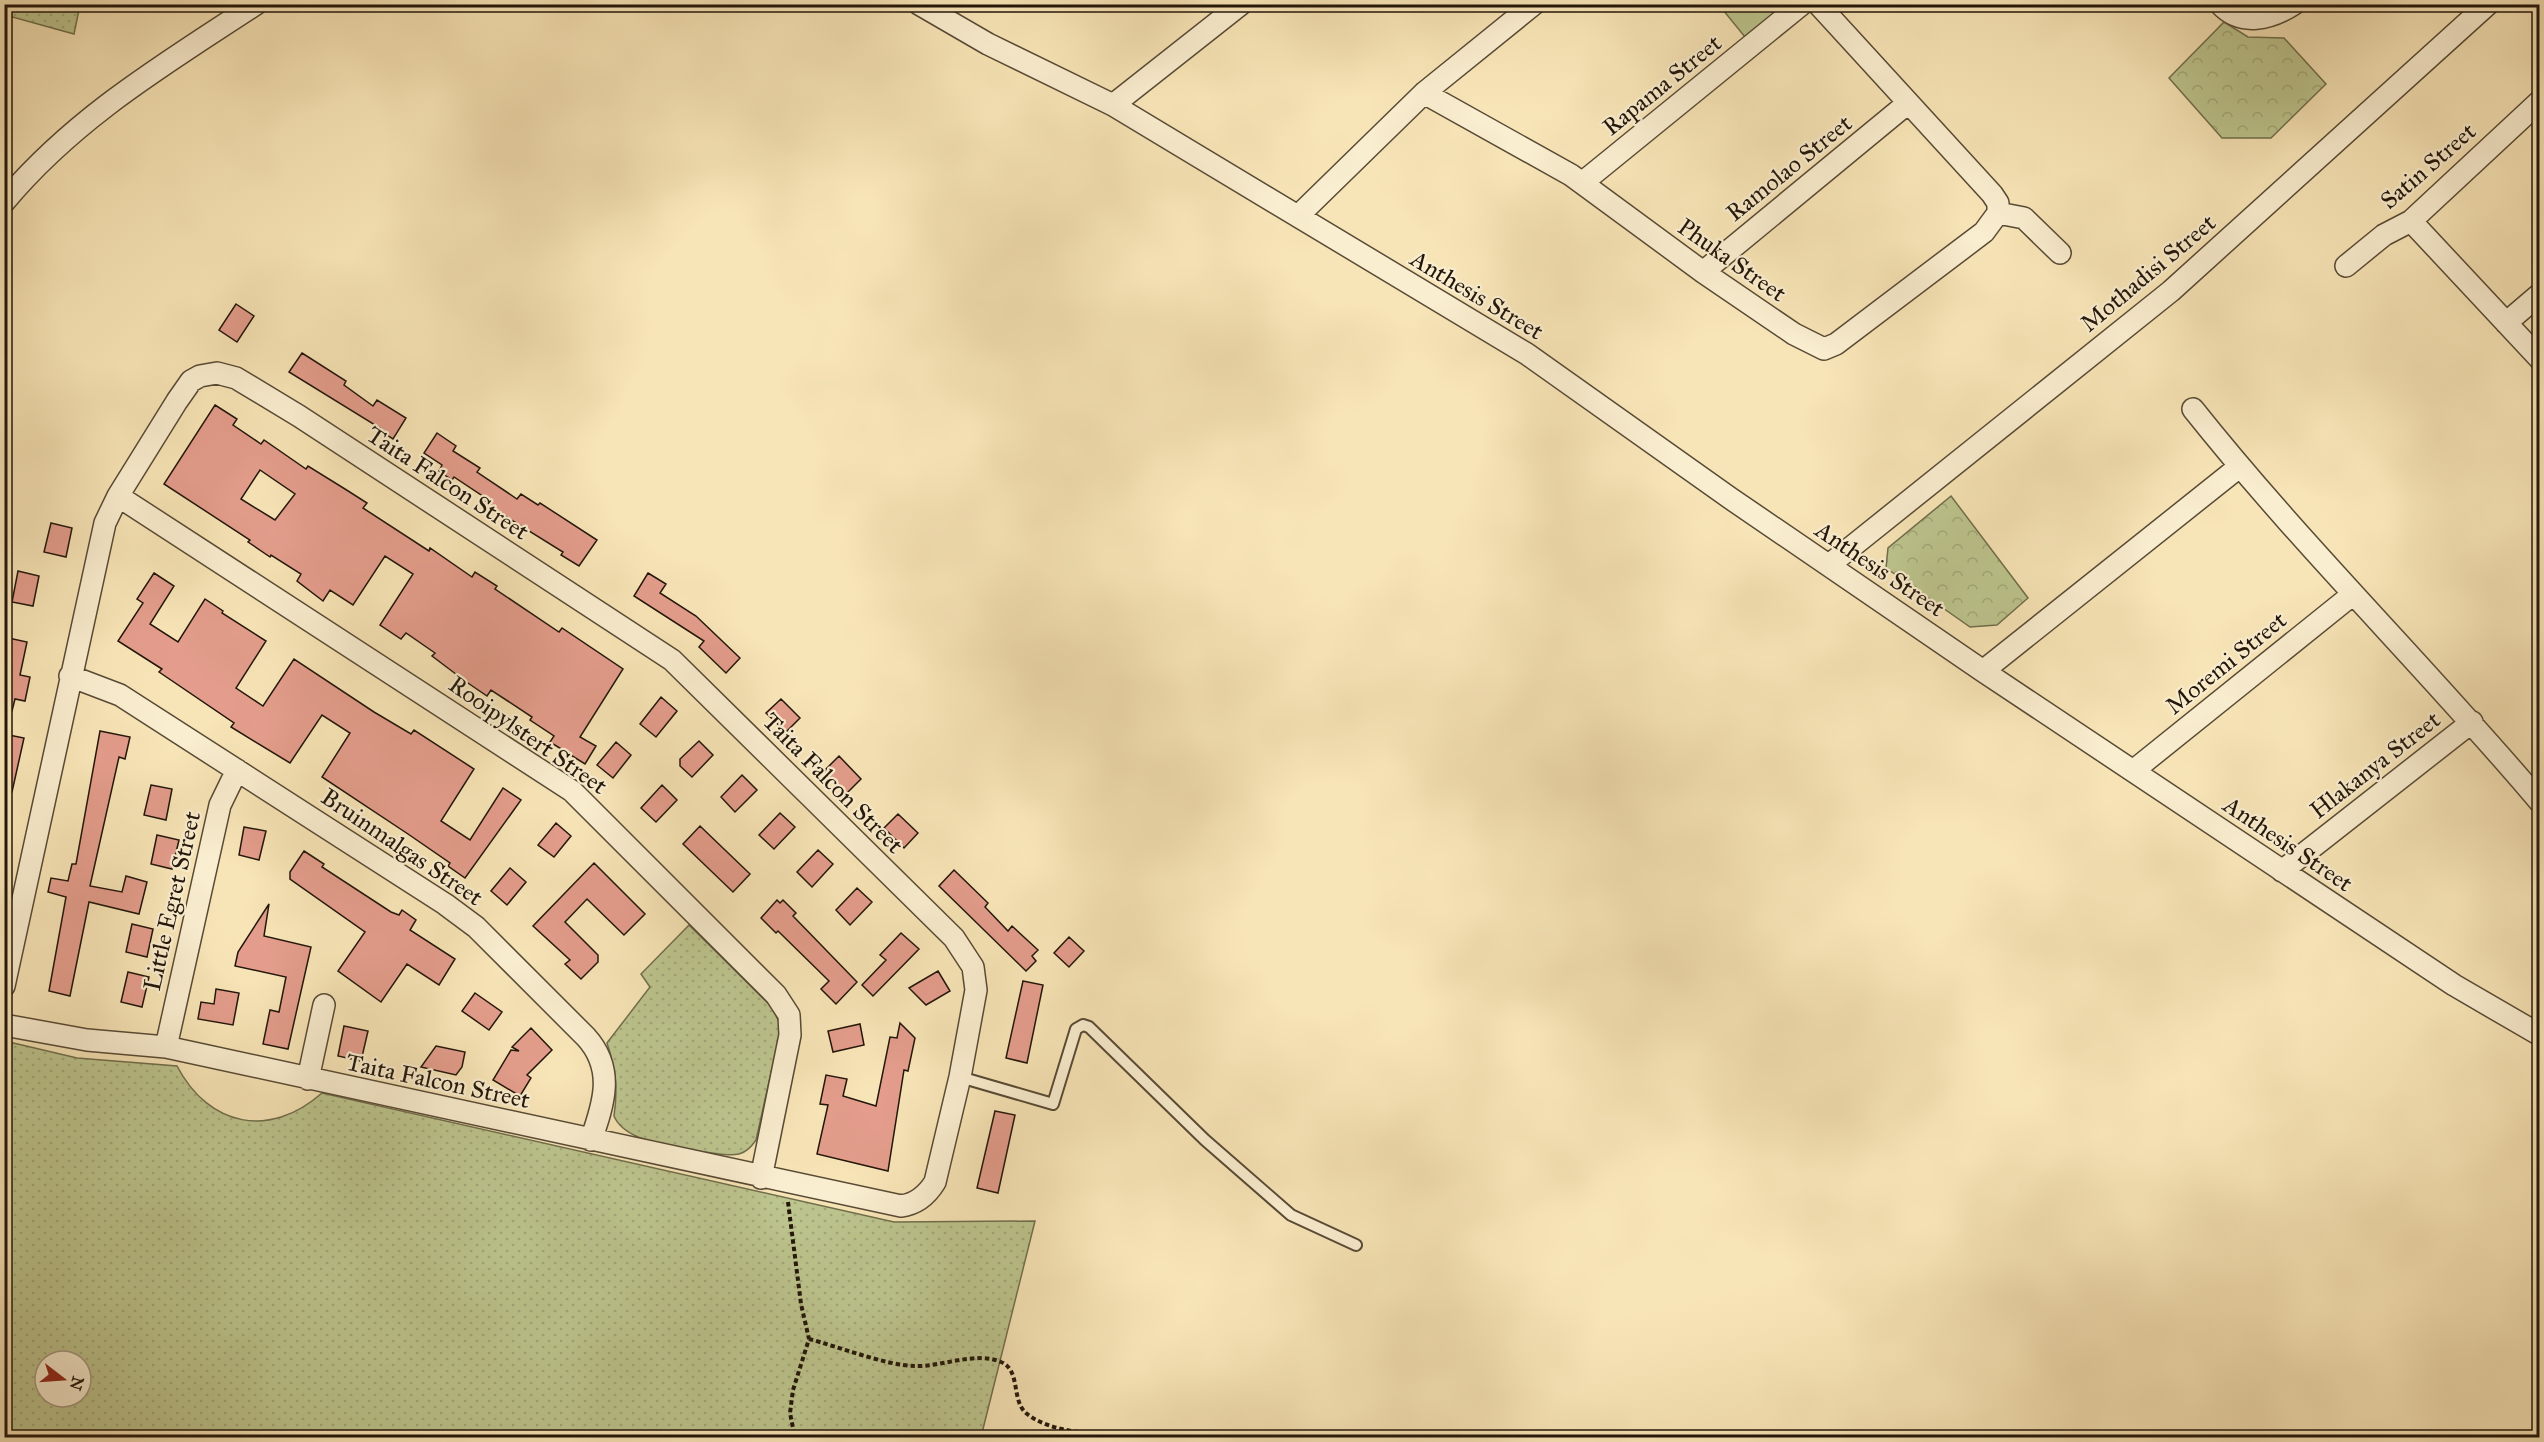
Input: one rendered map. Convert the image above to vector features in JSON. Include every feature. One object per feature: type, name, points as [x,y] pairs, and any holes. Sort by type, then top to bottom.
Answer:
[{"type":"street","points":[[4,202],[31,171],[116,96],[256,4]]},
{"type":"street","name":"Anthesis Street","points":[[919,4],[988,44],[1113,105],[1527,354],[1720,492],[1983,671],[2454,984],[2540,1035]]},
{"type":"street","points":[[1113,105],[1241,4]]},
{"type":"street","points":[[1298,216],[1424,93],[1534,4]]},
{"type":"street","name":"Rapama Street","points":[[1582,183],[1802,4]]},
{"type":"street","points":[[1818,4],[1992,194],[1998,203],[1998,213],[2024,218],[2060,253]]},
{"type":"street","points":[[2220,4],[2239,17],[2254,19],[2271,16],[2294,4]]},
{"type":"street","name":"Mothadisi Street","points":[[1829,565],[2170,291],[2488,4]]},
{"type":"street","name":"Phuka Street","points":[[1424,93],[1582,183],[1703,272],[1794,334],[1824,349],[1836,344],[1984,232],[1998,213]]},
{"type":"street","name":"Satin Street","points":[[2346,266],[2384,235],[2411,220],[2540,101]]},
{"type":"street","name":"Ramolao Street","points":[[1703,272],[1908,103]]},
{"type":"street","points":[[2411,220],[2540,360]]},
{"type":"street","points":[[2506,323],[2540,294]]},
{"type":"street","name":"Taita Falcon Street","points":[[4,986],[100,539],[118,496],[191,381],[200,376],[226,374],[242,381],[298,416],[651,645],[686,673],[964,950],[973,967],[976,990],[960,1077],[935,1182],[925,1196],[915,1203],[894,1206],[166,1047],[87,1040],[4,1025]]},
{"type":"street","points":[[2193,409],[2239,467],[2352,595],[2472,722],[2540,802]]},
{"type":"street","points":[[1983,671],[2239,467]]},
{"type":"street","name":"Rooipylstert Street","points":[[118,496],[572,791],[776,994],[789,1016],[790,1035],[761,1178]]},
{"type":"street","name":"Moremi Street","points":[[2133,771],[2352,595]]},
{"type":"street","name":"Bruinmalgas Street","points":[[70,676],[110,689],[466,918],[586,1037],[599,1055],[605,1076],[604,1100],[591,1140]]},
{"type":"street","name":"Hlakanya Street","points":[[2282,871],[2472,722]]},
{"type":"street","name":"Little Egret Street","points":[[166,1047],[220,805],[237,770]]},
{"type":"street","points":[[308,1079],[324,1005]]},
{"type":"lane","points":[[960,1077],[1053,1104],[1076,1029],[1083,1025],[1089,1027],[1205,1140],[1265,1194],[1291,1215],[1356,1245]]},
{"type":"path","points":[[785,1183],[808,1339],[791,1402],[790,1413],[795,1437]]},
{"type":"path","points":[[808,1339],[914,1366],[994,1359],[1003,1362],[1012,1372],[1019,1403],[1025,1412],[1033,1417],[1053,1426],[1128,1437]]},
{"type":"green space","points":[[4,5],[80,5],[74,34],[5,15]]},
{"type":"green space","points":[[1719,5],[1785,5],[1745,37]]},
{"type":"green space","points":[[2224,22],[2248,37],[2284,38],[2326,84],[2271,138],[2222,138],[2169,78]]},
{"type":"green space","points":[[1951,496],[2028,598],[1997,625],[1970,627],[1886,568],[1888,548]]},
{"type":"green space","points":[[689,925],[772,1007],[779,1022],[780,1033],[756,1140],[739,1154],[704,1152],[646,1140],[624,1129],[614,1116],[615,1080],[607,1043],[650,987],[641,974]]},
{"type":"green space","points":[[5,1041],[77,1058],[177,1066],[190,1087],[206,1102],[223,1113],[242,1120],[262,1121],[282,1117],[302,1108],[322,1093],[894,1222],[1035,1221],[981,1437],[5,1437]]},
{"type":"building","points":[[236,304],[254,316],[237,342],[219,330]]},
{"type":"building","points":[[302,353],[346,381],[344,385],[373,406],[377,400],[406,418],[393,439],[379,430],[380,428],[289,372]]},
{"type":"building","points":[[215,405],[237,419],[233,425],[261,444],[264,440],[306,469],[308,466],[367,503],[363,508],[429,551],[430,548],[472,577],[475,572],[497,586],[495,589],[559,632],[562,628],[623,669],[580,737],[596,746],[585,764],[550,742],[554,736],[530,720],[532,717],[491,690],[487,696],[432,656],[435,653],[406,633],[401,639],[380,625],[413,574],[385,556],[353,605],[330,590],[323,601],[297,581],[301,574],[271,555],[270,557],[248,542],[250,540],[164,484]],"holes":[[[260,470],[295,494],[275,520],[241,499]]]},
{"type":"building","points":[[437,433],[456,446],[453,451],[480,468],[477,472],[517,499],[521,494],[538,505],[540,503],[597,540],[579,566],[561,555],[563,552],[484,503],[487,499],[454,477],[452,480],[439,471],[442,465],[424,453]]},
{"type":"building","points":[[51,523],[72,528],[66,557],[44,552]]},
{"type":"building","points":[[18,571],[39,576],[33,606],[12,602]]},
{"type":"building","points":[[154,573],[174,586],[150,624],[178,642],[205,599],[223,611],[222,613],[266,641],[236,688],[263,706],[294,659],[374,712],[411,734],[414,730],[474,769],[441,821],[470,840],[503,788],[521,800],[465,878],[448,866],[450,863],[322,777],[350,733],[322,715],[290,763],[231,727],[234,723],[159,672],[162,669],[118,641],[143,603],[137,599]]},
{"type":"building","points":[[648,573],[666,584],[660,593],[696,616],[740,658],[726,673],[699,647],[704,641],[634,596]]},
{"type":"building","points":[[4,637],[27,642],[20,675],[30,677],[25,701],[15,699],[12,711],[4,710]]},
{"type":"building","points":[[661,697],[677,711],[656,737],[640,724]]},
{"type":"building","points":[[781,699],[800,718],[786,732],[766,713]]},
{"type":"building","points":[[100,731],[130,737],[125,759],[119,757],[90,886],[122,892],[126,876],[147,882],[139,914],[89,902],[70,996],[49,991],[66,897],[48,892],[51,878],[68,881],[72,864],[76,864]]},
{"type":"building","points":[[4,734],[24,738],[12,792],[4,792]]},
{"type":"building","points":[[699,741],[713,755],[692,777],[680,766],[680,759]]},
{"type":"building","points":[[616,742],[631,755],[613,778],[597,765]]},
{"type":"building","points":[[839,756],[861,779],[846,794],[824,771]]},
{"type":"building","points":[[742,775],[757,790],[735,812],[721,797]]},
{"type":"building","points":[[151,785],[172,789],[166,820],[144,815]]},
{"type":"building","points":[[662,785],[677,800],[656,822],[641,808]]},
{"type":"building","points":[[780,813],[795,827],[774,849],[759,835]]},
{"type":"building","points":[[898,814],[918,833],[904,848],[884,828]]},
{"type":"building","points":[[556,823],[571,836],[554,857],[538,845]]},
{"type":"building","points":[[700,826],[750,874],[733,892],[683,844]]},
{"type":"building","points":[[244,827],[266,831],[259,860],[239,855]]},
{"type":"building","points":[[157,835],[179,840],[172,869],[151,864]]},
{"type":"building","points":[[818,850],[833,864],[812,887],[797,872]]},
{"type":"building","points":[[304,851],[324,864],[322,867],[391,912],[399,915],[402,910],[416,920],[410,930],[455,959],[439,985],[407,964],[381,1002],[338,971],[365,932],[290,879],[290,872]]},
{"type":"building","points":[[594,863],[645,914],[624,935],[587,899],[565,922],[598,955],[598,962],[581,979],[565,964],[570,960],[533,926]]},
{"type":"building","points":[[510,868],[526,882],[507,905],[491,891]]},
{"type":"building","points":[[954,870],[988,903],[985,907],[1008,931],[1012,926],[1038,950],[1032,956],[1036,961],[1026,971],[939,886]]},
{"type":"building","points":[[857,888],[872,902],[850,925],[836,910]]},
{"type":"building","points":[[777,900],[780,903],[783,900],[796,913],[793,916],[857,982],[836,1004],[821,989],[829,981],[778,931],[776,933],[761,918]]},
{"type":"building","points":[[269,904],[264,936],[311,947],[288,1049],[263,1044],[270,1010],[279,1012],[286,977],[235,966],[238,952]]},
{"type":"building","points":[[132,924],[153,929],[147,957],[126,952]]},
{"type":"building","points":[[901,933],[919,949],[873,996],[862,985],[886,960],[880,955]]},
{"type":"building","points":[[1069,937],[1084,951],[1069,967],[1054,953]]},
{"type":"building","points":[[938,971],[950,991],[926,1005],[909,988]]},
{"type":"building","points":[[128,972],[149,977],[142,1007],[121,1002]]},
{"type":"building","points":[[1023,981],[1043,985],[1027,1063],[1006,1058]]},
{"type":"building","points":[[216,989],[239,993],[233,1025],[198,1019],[201,1002],[214,1004]]},
{"type":"building","points":[[475,993],[502,1012],[489,1030],[462,1011]]},
{"type":"building","points":[[900,1023],[915,1038],[908,1071],[904,1070],[888,1171],[817,1154],[828,1105],[820,1104],[826,1075],[847,1079],[843,1096],[876,1106],[890,1037],[897,1038]]},
{"type":"building","points":[[860,1024],[864,1045],[833,1052],[828,1031]]},
{"type":"building","points":[[344,1026],[368,1031],[361,1061],[338,1056]]},
{"type":"building","points":[[531,1028],[552,1050],[527,1075],[531,1078],[520,1096],[493,1080],[511,1050],[519,1051],[512,1047]]},
{"type":"building","points":[[436,1046],[465,1052],[462,1067],[456,1075],[421,1067]]},
{"type":"building","points":[[995,1111],[1015,1115],[998,1193],[977,1188]]}]
